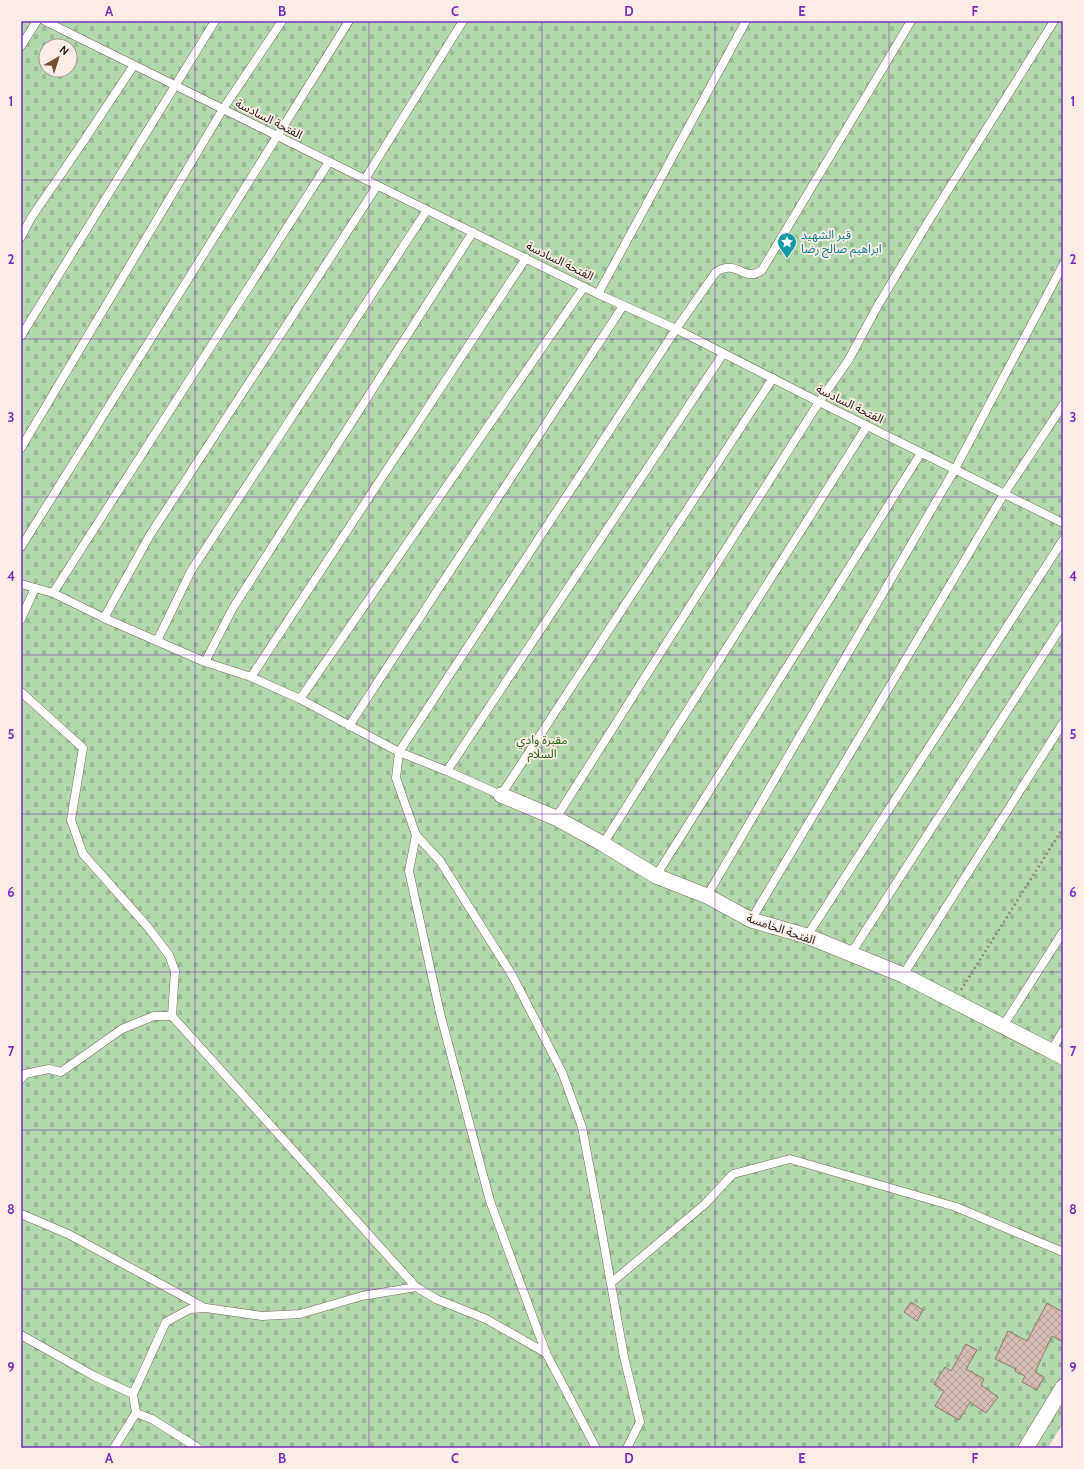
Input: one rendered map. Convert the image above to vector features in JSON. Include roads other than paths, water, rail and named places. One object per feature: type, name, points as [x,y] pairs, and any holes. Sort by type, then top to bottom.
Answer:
[{"type":"street","name":"الفتحة الخامسة","points":[[501,795],[556,818],[604,844],[656,876],[706,896],[751,920],[807,936],[850,955],[903,975],[1057,1054]]},
{"type":"street","points":[[1026,1448],[1063,1387]]},
{"type":"lane","points":[[21,46],[37,21]]},
{"type":"lane","name":"الفتحة السادسة","points":[[45,21],[598,294],[676,329],[723,354],[1063,523]]},
{"type":"lane","points":[[21,336],[215,21]]},
{"type":"lane","points":[[21,448],[223,109],[282,21]]},
{"type":"lane","points":[[21,547],[350,21]]},
{"type":"lane","points":[[365,179],[463,21]]},
{"type":"lane","points":[[598,294],[746,21]]},
{"type":"lane","points":[[627,1448],[640,1422],[624,1357],[582,1126],[562,1072],[512,975],[440,861],[416,834],[396,778],[400,752],[676,329],[716,272],[724,267],[732,268],[750,275],[756,274],[762,270],[911,21]]},
{"type":"lane","points":[[556,818],[819,402],[848,361],[877,307],[928,222],[1054,21]]},
{"type":"lane","points":[[21,237],[31,218],[134,65]]},
{"type":"lane","points":[[53,593],[329,162]]},
{"type":"lane","points":[[104,618],[150,535],[377,186]]},
{"type":"lane","points":[[157,641],[191,571],[427,210]]},
{"type":"lane","points":[[205,662],[233,608],[473,232]]},
{"type":"lane","points":[[251,677],[526,258]]},
{"type":"lane","points":[[706,896],[955,469],[1063,265]]},
{"type":"lane","points":[[300,699],[584,287]]},
{"type":"lane","points":[[350,726],[624,306]]},
{"type":"lane","points":[[447,771],[723,354]]},
{"type":"lane","points":[[21,584],[53,593],[104,618],[205,662],[251,677],[300,699],[400,752],[501,795],[773,378]]},
{"type":"lane","points":[[751,920],[1004,494],[1063,405]]},
{"type":"lane","points":[[604,844],[867,426]]},
{"type":"lane","points":[[656,876],[921,453]]},
{"type":"lane","points":[[807,936],[1063,540]]},
{"type":"lane","points":[[21,619],[35,588]]},
{"type":"lane","points":[[850,955],[1063,624]]},
{"type":"lane","points":[[21,692],[83,748],[71,820],[83,854],[147,926],[169,954],[175,971],[172,1016],[416,1287],[436,1299],[486,1319],[546,1353]]},
{"type":"lane","points":[[903,975],[1063,723]]},
{"type":"lane","points":[[416,834],[409,871],[440,1013],[490,1201],[546,1353],[596,1448]]},
{"type":"lane","points":[[1004,1026],[1063,932]]},
{"type":"lane","points":[[21,1079],[25,1074],[49,1068],[61,1072],[122,1029],[154,1016],[172,1016]]},
{"type":"lane","points":[[1057,1054],[1063,1031]]},
{"type":"lane","points":[[611,1283],[705,1204],[733,1174],[790,1159],[956,1207],[1063,1252]]},
{"type":"lane","points":[[21,1214],[68,1234],[206,1308]]},
{"type":"lane","points":[[114,1448],[136,1413],[133,1394],[166,1322],[190,1309],[206,1308],[262,1316],[300,1314],[362,1296],[416,1287]]},
{"type":"lane","points":[[21,1335],[94,1376],[133,1394]]},
{"type":"lane","points":[[136,1413],[152,1419],[198,1448]]},
{"type":"place","name":"قبر الشهيد ابراهيم صالح رضا","points":[[787,259]]},
{"type":"park label","name":"مقبرة وادي السلام","points":[[542,747]]}]
